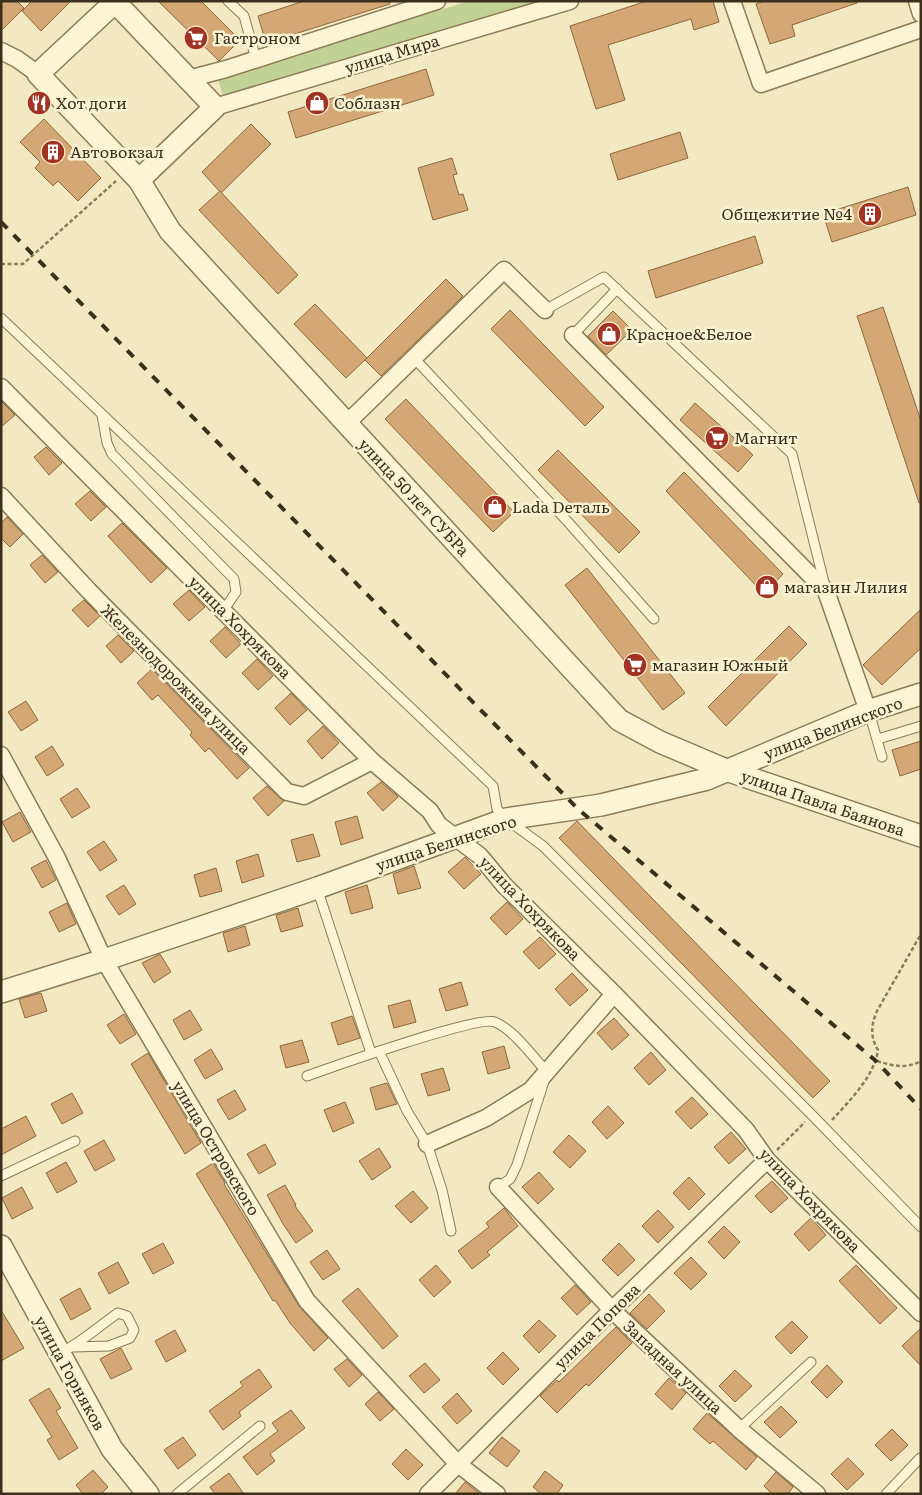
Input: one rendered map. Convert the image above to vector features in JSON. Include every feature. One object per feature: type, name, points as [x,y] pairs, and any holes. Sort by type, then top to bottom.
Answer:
[{"type":"street","points":[[188,79],[437,1]]},
{"type":"street","name":"улица Мира","points":[[215,107],[570,1]]},
{"type":"street","points":[[732,1],[761,84],[921,29]]},
{"type":"street","points":[[917,1],[921,14]]},
{"type":"street","points":[[1,51],[17,59],[38,74],[115,2],[215,107],[134,175]]},
{"type":"street","name":"улица 50 лет СУБРа","points":[[38,74],[134,175],[170,231],[619,720],[660,742],[726,770]]},
{"type":"street","points":[[346,423],[504,270],[545,310]]},
{"type":"street","points":[[573,335],[826,591],[868,711]]},
{"type":"street","name":"улица Хохрякова","points":[[1,387],[372,761],[430,811],[440,825],[480,856],[504,885],[614,994],[746,1130],[767,1160],[921,1313]]},
{"type":"street","name":"Железнодорожная улица","points":[[1,496],[96,598],[287,792],[304,796],[372,761]]},
{"type":"street","name":"улица Белинского","points":[[1,992],[104,960],[317,888],[455,836],[506,819],[601,805],[707,779],[868,711],[921,694]]},
{"type":"street","name":"улица Островского","points":[[1,755],[57,858],[104,960],[307,1301],[458,1464],[497,1494]]},
{"type":"street","name":"улица Павла Баянова","points":[[726,770],[921,836]]},
{"type":"street","points":[[427,1144],[486,1118],[531,1090],[614,994]]},
{"type":"street","name":"улица Попова","points":[[428,1494],[612,1310],[767,1160]]},
{"type":"street","name":"Западная улица","points":[[498,1187],[612,1310],[739,1429],[817,1494]]},
{"type":"street","name":"улица Горняков","points":[[1,1246],[66,1350],[112,1449],[148,1494]]},
{"type":"lane","points":[[228,1],[244,16],[256,59]]},
{"type":"lane","points":[[545,310],[604,277],[792,454],[826,591]]},
{"type":"lane","points":[[573,335],[617,289]]},
{"type":"lane","points":[[1,318],[493,786],[497,809],[506,819],[543,846],[825,1128],[921,1227]]},
{"type":"lane","points":[[414,358],[568,522],[654,619]]},
{"type":"lane","points":[[102,415],[107,443],[112,454],[234,579],[236,592],[224,611]]},
{"type":"lane","points":[[868,711],[882,757]]},
{"type":"lane","points":[[878,739],[921,726]]},
{"type":"lane","points":[[317,888],[375,1052],[427,1144],[442,1190],[451,1231]]},
{"type":"lane","points":[[307,1076],[375,1052],[473,1024],[492,1021],[507,1028],[546,1072],[518,1165],[510,1179],[498,1187]]},
{"type":"lane","points":[[1,1176],[75,1141]]},
{"type":"lane","points":[[118,1313],[127,1316],[134,1330],[130,1338],[109,1346],[66,1350],[118,1313]]},
{"type":"lane","points":[[739,1429],[811,1362]]},
{"type":"lane","points":[[177,1494],[260,1426]]},
{"type":"lane","points":[[886,1494],[920,1458]]},
{"type":"path","points":[[1,264],[23,264],[134,175]]},
{"type":"path","points":[[825,1128],[855,1094],[876,1061],[878,1050],[873,1041],[872,1024],[874,1018],[921,934]]},
{"type":"path","points":[[876,1061],[895,1067],[912,1066],[921,1061]]},
{"type":"path","points":[[767,1160],[812,1115]]},
{"type":"green space","points":[[469,1],[538,1],[223,96],[218,79]]},
{"type":"building","points":[[1,1],[17,1],[24,8],[1,31]]},
{"type":"building","points":[[32,1],[71,1],[41,31],[22,11]]},
{"type":"building","points":[[158,1],[201,1],[240,40],[219,61]]},
{"type":"building","points":[[304,1],[389,1],[390,4],[266,43],[258,16]]},
{"type":"building","points":[[647,1],[713,1],[719,22],[694,30],[691,19],[608,45],[625,100],[596,109],[570,26]]},
{"type":"building","points":[[764,1],[857,1],[857,3],[792,25],[795,36],[770,44],[756,4]]},
{"type":"building","points":[[426,69],[434,95],[296,138],[288,112]]},
{"type":"building","name":"Автовокзал","points":[[44,119],[101,178],[78,201],[58,181],[53,186],[35,168],[40,162],[20,142]]},
{"type":"building","points":[[251,124],[271,144],[221,193],[202,172]]},
{"type":"building","points":[[680,132],[688,158],[618,180],[610,154]]},
{"type":"building","points":[[452,158],[457,174],[453,175],[459,195],[463,194],[468,210],[433,220],[418,168]]},
{"type":"building","name":"Общежитие №4","points":[[908,187],[916,215],[832,242],[823,214]]},
{"type":"building","points":[[220,191],[298,275],[278,294],[199,210]]},
{"type":"building","points":[[755,236],[763,263],[656,298],[648,271]]},
{"type":"building","points":[[446,279],[463,296],[381,376],[365,360]]},
{"type":"building","points":[[315,304],[367,358],[346,378],[294,324]]},
{"type":"building","points":[[883,307],[921,421],[921,503],[919,503],[857,316]]},
{"type":"building","points":[[510,310],[604,407],[585,426],[491,329]]},
{"type":"building","name":"Красное&Белое","points":[[613,311],[632,330],[606,355],[588,336]]},
{"type":"building","points":[[406,399],[514,512],[493,532],[385,419]]},
{"type":"building","points":[[1,401],[15,415],[1,427]]},
{"type":"building","name":"Магнит","points":[[695,403],[753,455],[738,472],[680,420]]},
{"type":"building","points":[[46,447],[62,463],[49,475],[34,457]]},
{"type":"building","points":[[558,450],[640,532],[619,553],[538,470]]},
{"type":"building","points":[[684,472],[783,574],[764,594],[666,491]]},
{"type":"building","points":[[90,491],[106,507],[91,521],[75,504]]},
{"type":"building","points":[[7,517],[23,534],[10,547],[1,538],[1,523]]},
{"type":"building","points":[[122,523],[167,568],[151,583],[108,536]]},
{"type":"building","points":[[42,555],[58,572],[45,583],[30,565]]},
{"type":"building","points":[[587,568],[685,693],[663,710],[565,585]]},
{"type":"building","points":[[189,590],[205,607],[189,621],[173,604]]},
{"type":"building","points":[[84,600],[100,616],[88,627],[72,610]]},
{"type":"building","points":[[921,609],[921,648],[882,685],[863,665]]},
{"type":"building","points":[[789,626],[807,644],[726,726],[708,707]]},
{"type":"building","points":[[225,627],[241,644],[226,658],[210,641]]},
{"type":"building","points":[[118,635],[134,651],[121,663],[106,646]]},
{"type":"building","points":[[257,659],[273,676],[258,690],[242,673]]},
{"type":"building","points":[[152,669],[249,768],[237,779],[209,748],[205,752],[190,735],[192,732],[158,695],[152,700],[137,683]]},
{"type":"building","points":[[291,693],[307,710],[290,725],[275,708]]},
{"type":"building","points":[[26,701],[38,720],[21,731],[8,712]]},
{"type":"building","points":[[323,726],[339,743],[322,759],[307,741]]},
{"type":"building","points":[[921,741],[921,769],[900,776],[892,750]]},
{"type":"building","points":[[52,746],[64,765],[47,776],[35,757]]},
{"type":"building","points":[[381,782],[398,797],[383,811],[367,793]]},
{"type":"building","points":[[267,786],[284,801],[268,816],[253,798]]},
{"type":"building","points":[[77,788],[90,807],[72,818],[60,799]]},
{"type":"building","points":[[20,812],[31,832],[13,842],[2,822]]},
{"type":"building","points":[[357,816],[363,838],[341,845],[335,822]]},
{"type":"building","points":[[577,821],[830,1081],[813,1098],[559,838]]},
{"type":"building","points":[[313,834],[320,856],[297,862],[291,840]]},
{"type":"building","points":[[104,841],[117,860],[100,871],[87,852]]},
{"type":"building","points":[[258,854],[264,876],[242,883],[236,861]]},
{"type":"building","points":[[465,857],[481,874],[464,889],[448,872]]},
{"type":"building","points":[[46,860],[56,880],[42,888],[31,868]]},
{"type":"building","points":[[414,866],[421,888],[398,894],[393,874]]},
{"type":"building","points":[[216,868],[222,891],[200,897],[194,875]]},
{"type":"building","points":[[124,885],[136,904],[119,915],[106,896]]},
{"type":"building","points":[[367,885],[373,908],[351,914],[345,892]]},
{"type":"building","points":[[507,902],[523,919],[506,935],[490,918]]},
{"type":"building","points":[[67,903],[76,924],[59,932],[49,912]]},
{"type":"building","points":[[298,908],[303,926],[281,932],[276,915]]},
{"type":"building","points":[[245,926],[250,945],[228,952],[223,933]]},
{"type":"building","points":[[540,937],[556,954],[539,969],[523,952]]},
{"type":"building","points":[[160,954],[171,972],[154,983],[142,963]]},
{"type":"building","points":[[572,973],[588,990],[570,1006],[555,989]]},
{"type":"building","points":[[461,982],[468,1005],[446,1011],[439,989]]},
{"type":"building","points":[[41,993],[47,1011],[25,1018],[19,999]]},
{"type":"building","points":[[410,1000],[416,1022],[394,1028],[388,1006]]},
{"type":"building","points":[[190,1010],[202,1030],[184,1040],[173,1020]]},
{"type":"building","points":[[124,1014],[136,1034],[120,1044],[107,1025]]},
{"type":"building","points":[[352,1016],[360,1038],[338,1045],[331,1023]]},
{"type":"building","points":[[614,1018],[629,1035],[612,1050],[597,1033]]},
{"type":"building","points":[[302,1040],[309,1062],[286,1068],[280,1046]]},
{"type":"building","points":[[504,1046],[510,1068],[488,1074],[482,1052]]},
{"type":"building","points":[[211,1049],[223,1069],[205,1079],[194,1060]]},
{"type":"building","points":[[651,1052],[666,1070],[649,1085],[634,1068]]},
{"type":"building","points":[[148,1053],[201,1143],[185,1154],[131,1064]]},
{"type":"building","points":[[443,1068],[450,1090],[428,1096],[421,1074]]},
{"type":"building","points":[[387,1083],[397,1104],[376,1110],[370,1088]]},
{"type":"building","points":[[235,1090],[246,1110],[229,1120],[217,1100]]},
{"type":"building","points":[[72,1093],[83,1113],[62,1124],[51,1104]]},
{"type":"building","points":[[692,1097],[708,1114],[691,1129],[675,1112]]},
{"type":"building","points":[[345,1102],[354,1123],[333,1132],[324,1110]]},
{"type":"building","points":[[608,1106],[624,1123],[607,1139],[592,1122]]},
{"type":"building","points":[[26,1116],[36,1136],[1,1155],[1,1129]]},
{"type":"building","points":[[731,1132],[746,1149],[729,1164],[714,1147]]},
{"type":"building","points":[[569,1135],[586,1151],[570,1168],[553,1152]]},
{"type":"building","points":[[104,1140],[115,1160],[95,1171],[84,1151]]},
{"type":"building","points":[[265,1144],[276,1164],[259,1174],[247,1154]]},
{"type":"building","points":[[379,1148],[391,1167],[372,1180],[359,1161]]},
{"type":"building","points":[[66,1162],[77,1182],[57,1193],[46,1173]]},
{"type":"building","points":[[213,1163],[299,1306],[328,1338],[314,1351],[290,1323],[275,1300],[273,1301],[196,1174]]},
{"type":"building","points":[[539,1172],[554,1189],[538,1204],[522,1187]]},
{"type":"building","points":[[689,1177],[705,1194],[689,1210],[673,1193]]},
{"type":"building","points":[[772,1181],[788,1198],[771,1213],[755,1196]]},
{"type":"building","points":[[285,1185],[295,1206],[313,1231],[296,1243],[267,1195]]},
{"type":"building","points":[[22,1187],[33,1208],[12,1219],[2,1198]]},
{"type":"building","points":[[413,1191],[428,1208],[411,1223],[395,1206]]},
{"type":"building","points":[[504,1208],[518,1226],[487,1252],[490,1255],[472,1269],[458,1251],[489,1227],[486,1223]]},
{"type":"building","points":[[658,1210],[674,1227],[658,1243],[642,1226]]},
{"type":"building","points":[[811,1218],[826,1235],[809,1251],[794,1234]]},
{"type":"building","points":[[724,1226],[740,1242],[724,1259],[708,1242]]},
{"type":"building","points":[[163,1243],[174,1263],[153,1274],[142,1254]]},
{"type":"building","points":[[619,1243],[635,1260],[618,1276],[602,1260]]},
{"type":"building","points":[[327,1250],[340,1269],[323,1280],[310,1262]]},
{"type":"building","points":[[691,1257],[707,1274],[691,1290],[674,1273]]},
{"type":"building","points":[[118,1262],[129,1283],[109,1294],[98,1273]]},
{"type":"building","points":[[436,1265],[451,1282],[434,1297],[419,1280]]},
{"type":"building","points":[[856,1265],[897,1308],[880,1324],[839,1281]]},
{"type":"building","points":[[575,1285],[591,1302],[577,1315],[561,1298]]},
{"type":"building","points":[[80,1288],[91,1309],[71,1320],[60,1299]]},
{"type":"building","points":[[358,1288],[398,1336],[383,1349],[342,1301]]},
{"type":"building","points":[[649,1294],[665,1311],[647,1329],[630,1313]]},
{"type":"building","points":[[1,1310],[24,1348],[1,1361]]},
{"type":"building","points":[[539,1320],[556,1336],[539,1353],[523,1336]]},
{"type":"building","points":[[792,1321],[808,1337],[791,1354],[775,1337]]},
{"type":"building","points":[[616,1327],[632,1343],[589,1386],[586,1384],[557,1413],[540,1396],[557,1380],[559,1382]]},
{"type":"building","points":[[921,1328],[921,1366],[902,1346]]},
{"type":"building","points":[[175,1330],[186,1351],[166,1362],[155,1341]]},
{"type":"building","points":[[121,1348],[132,1369],[111,1379],[100,1359]]},
{"type":"building","points":[[503,1352],[519,1369],[503,1385],[487,1368]]},
{"type":"building","points":[[347,1359],[362,1375],[349,1387],[334,1369]]},
{"type":"building","points":[[425,1363],[440,1380],[424,1393],[409,1376]]},
{"type":"building","points":[[827,1365],[843,1382],[827,1398],[811,1382]]},
{"type":"building","points":[[259,1369],[272,1387],[239,1412],[241,1416],[223,1430],[209,1411],[243,1386],[240,1382]]},
{"type":"building","points":[[735,1370],[752,1386],[735,1402],[719,1386]]},
{"type":"building","points":[[669,1378],[686,1393],[672,1410],[655,1394]]},
{"type":"building","points":[[49,1388],[61,1408],[56,1411],[78,1448],[59,1460],[47,1440],[52,1437],[29,1400]]},
{"type":"building","points":[[378,1392],[394,1409],[380,1421],[365,1404]]},
{"type":"building","points":[[457,1393],[472,1411],[457,1424],[442,1407]]},
{"type":"building","points":[[781,1406],[797,1422],[780,1438],[764,1422]]},
{"type":"building","points":[[291,1410],[305,1428],[270,1454],[275,1461],[257,1475],[243,1457],[278,1431],[272,1423]]},
{"type":"building","points":[[707,1413],[757,1457],[746,1470],[713,1441],[710,1444],[693,1429]]},
{"type":"building","points":[[892,1429],[908,1445],[891,1461],[875,1445]]},
{"type":"building","points":[[183,1437],[196,1455],[178,1469],[164,1450]]},
{"type":"building","points":[[502,1437],[520,1451],[507,1467],[489,1453]]},
{"type":"building","points":[[406,1449],[423,1465],[408,1480],[392,1464]]},
{"type":"building","points":[[848,1458],[864,1474],[847,1490],[831,1474]]},
{"type":"building","points":[[93,1470],[108,1487],[101,1494],[83,1494],[76,1485]]},
{"type":"building","points":[[545,1471],[563,1485],[557,1494],[541,1494],[533,1487]]},
{"type":"building","points":[[776,1472],[793,1487],[788,1494],[772,1494],[764,1486]]},
{"type":"building","points":[[229,1473],[244,1494],[215,1494],[210,1487]]},
{"type":"building","points":[[465,1482],[480,1494],[455,1494]]},
{"type":"railway","points":[[1,222],[578,809],[876,1061],[921,1109]]},
{"type":"place","name":"Гастроном","points":[[196,38]]},
{"type":"place","name":"Хот доги","points":[[39,103]]},
{"type":"place","name":"Соблазн","points":[[317,103]]},
{"type":"place","name":"Автовокзал","points":[[53,152]]},
{"type":"place","name":"Общежитие №4","points":[[870,214]]},
{"type":"place","name":"Красное&Белое","points":[[609,334]]},
{"type":"place","name":"Магнит","points":[[717,438]]},
{"type":"place","name":"Lada Dеталь","points":[[495,507]]},
{"type":"place","name":"магазин Лилия","points":[[767,587]]},
{"type":"place","name":"магазин Южный","points":[[635,665]]}]
